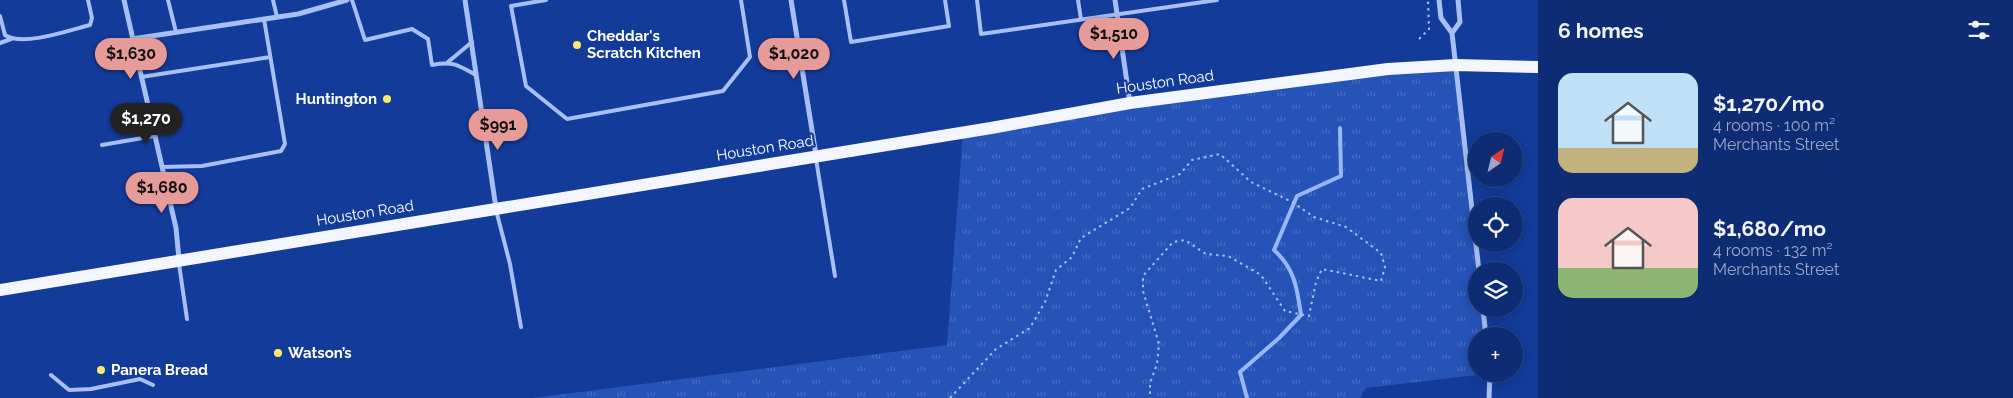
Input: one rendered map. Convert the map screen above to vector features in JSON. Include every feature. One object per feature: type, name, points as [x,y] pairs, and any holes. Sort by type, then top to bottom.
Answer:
[{"type":"main road","name":"Houston Road","points":[[0,290],[1130,103],[1388,69],[1456,65],[1538,67]]},
{"type":"street","points":[[124,0],[176,228],[179,259]]},
{"type":"street","points":[[132,39],[277,17],[347,0]]},
{"type":"street","points":[[465,0],[496,208]]},
{"type":"street","points":[[791,0],[816,156]]},
{"type":"street","points":[[1115,0],[1130,103]]},
{"type":"street","points":[[1439,0],[1440,18],[1452,33],[1478,262]]},
{"type":"street","points":[[1452,33],[1460,22],[1458,0]]},
{"type":"street","points":[[1489,398],[1490,382]]},
{"type":"lane","points":[[0,43],[11,39],[36,38],[90,25],[92,18],[88,0]]},
{"type":"lane","points":[[168,0],[176,32]]},
{"type":"lane","points":[[273,0],[277,17]]},
{"type":"lane","points":[[352,0],[365,40],[412,30],[428,39],[432,65],[448,62],[460,66],[477,76]]},
{"type":"lane","points":[[546,0],[511,6],[526,86],[567,118],[723,91],[750,57],[741,0]]},
{"type":"lane","points":[[844,0],[851,42],[949,26],[945,0]]},
{"type":"lane","points":[[977,0],[981,34],[1217,0]]},
{"type":"lane","points":[[1078,0],[1081,20]]},
{"type":"lane","points":[[0,16],[5,35],[11,39]]},
{"type":"lane","points":[[162,167],[202,166],[274,154],[281,151],[285,144],[264,19]]},
{"type":"lane","points":[[448,62],[472,42]]},
{"type":"lane","points":[[141,77],[270,57]]},
{"type":"lane","points":[[102,145],[154,136]]},
{"type":"lane","points":[[816,156],[835,276]]},
{"type":"lane","points":[[496,208],[510,264],[520,328]]},
{"type":"lane","points":[[179,259],[180,279],[187,319]]},
{"type":"lane","points":[[51,375],[69,390],[91,389],[140,378],[153,385]]},
{"type":"path","points":[[1418,39],[1429,29],[1428,0]]},
{"type":"path","points":[[950,398],[996,348],[1030,328],[1045,302],[1056,270],[1072,257],[1081,238],[1130,208],[1142,189],[1180,174],[1192,160],[1220,154],[1251,182],[1292,202],[1314,217],[1346,227],[1381,253],[1385,267],[1382,281],[1322,268],[1316,282],[1309,316],[1285,311],[1261,275],[1242,263],[1228,256],[1206,254],[1185,240],[1173,242],[1143,276],[1143,291],[1159,344],[1157,364],[1150,383],[1150,398]]},
{"type":"green space","points":[[1456,65],[1468,172],[1468,188],[1470,188],[1471,197],[1468,197],[1468,252],[1477,252],[1478,262],[1468,262],[1468,317],[1484,317],[1485,327],[1468,327],[1468,376],[1366,388],[1360,398],[533,398],[947,345],[963,132]]},
{"type":"waterway","points":[[1247,398],[1240,372],[1279,338],[1301,315],[1291,272],[1287,264],[1274,250],[1297,196],[1341,176],[1340,128]]},
{"type":"place","name":"Cheddar's Scratch Kitchen","points":[[577,45]]},
{"type":"place","name":"Huntington","points":[[387,99]]},
{"type":"place","name":"Watson’s","points":[[278,353]]},
{"type":"place","name":"Panera Bread","points":[[101,370]]}]
